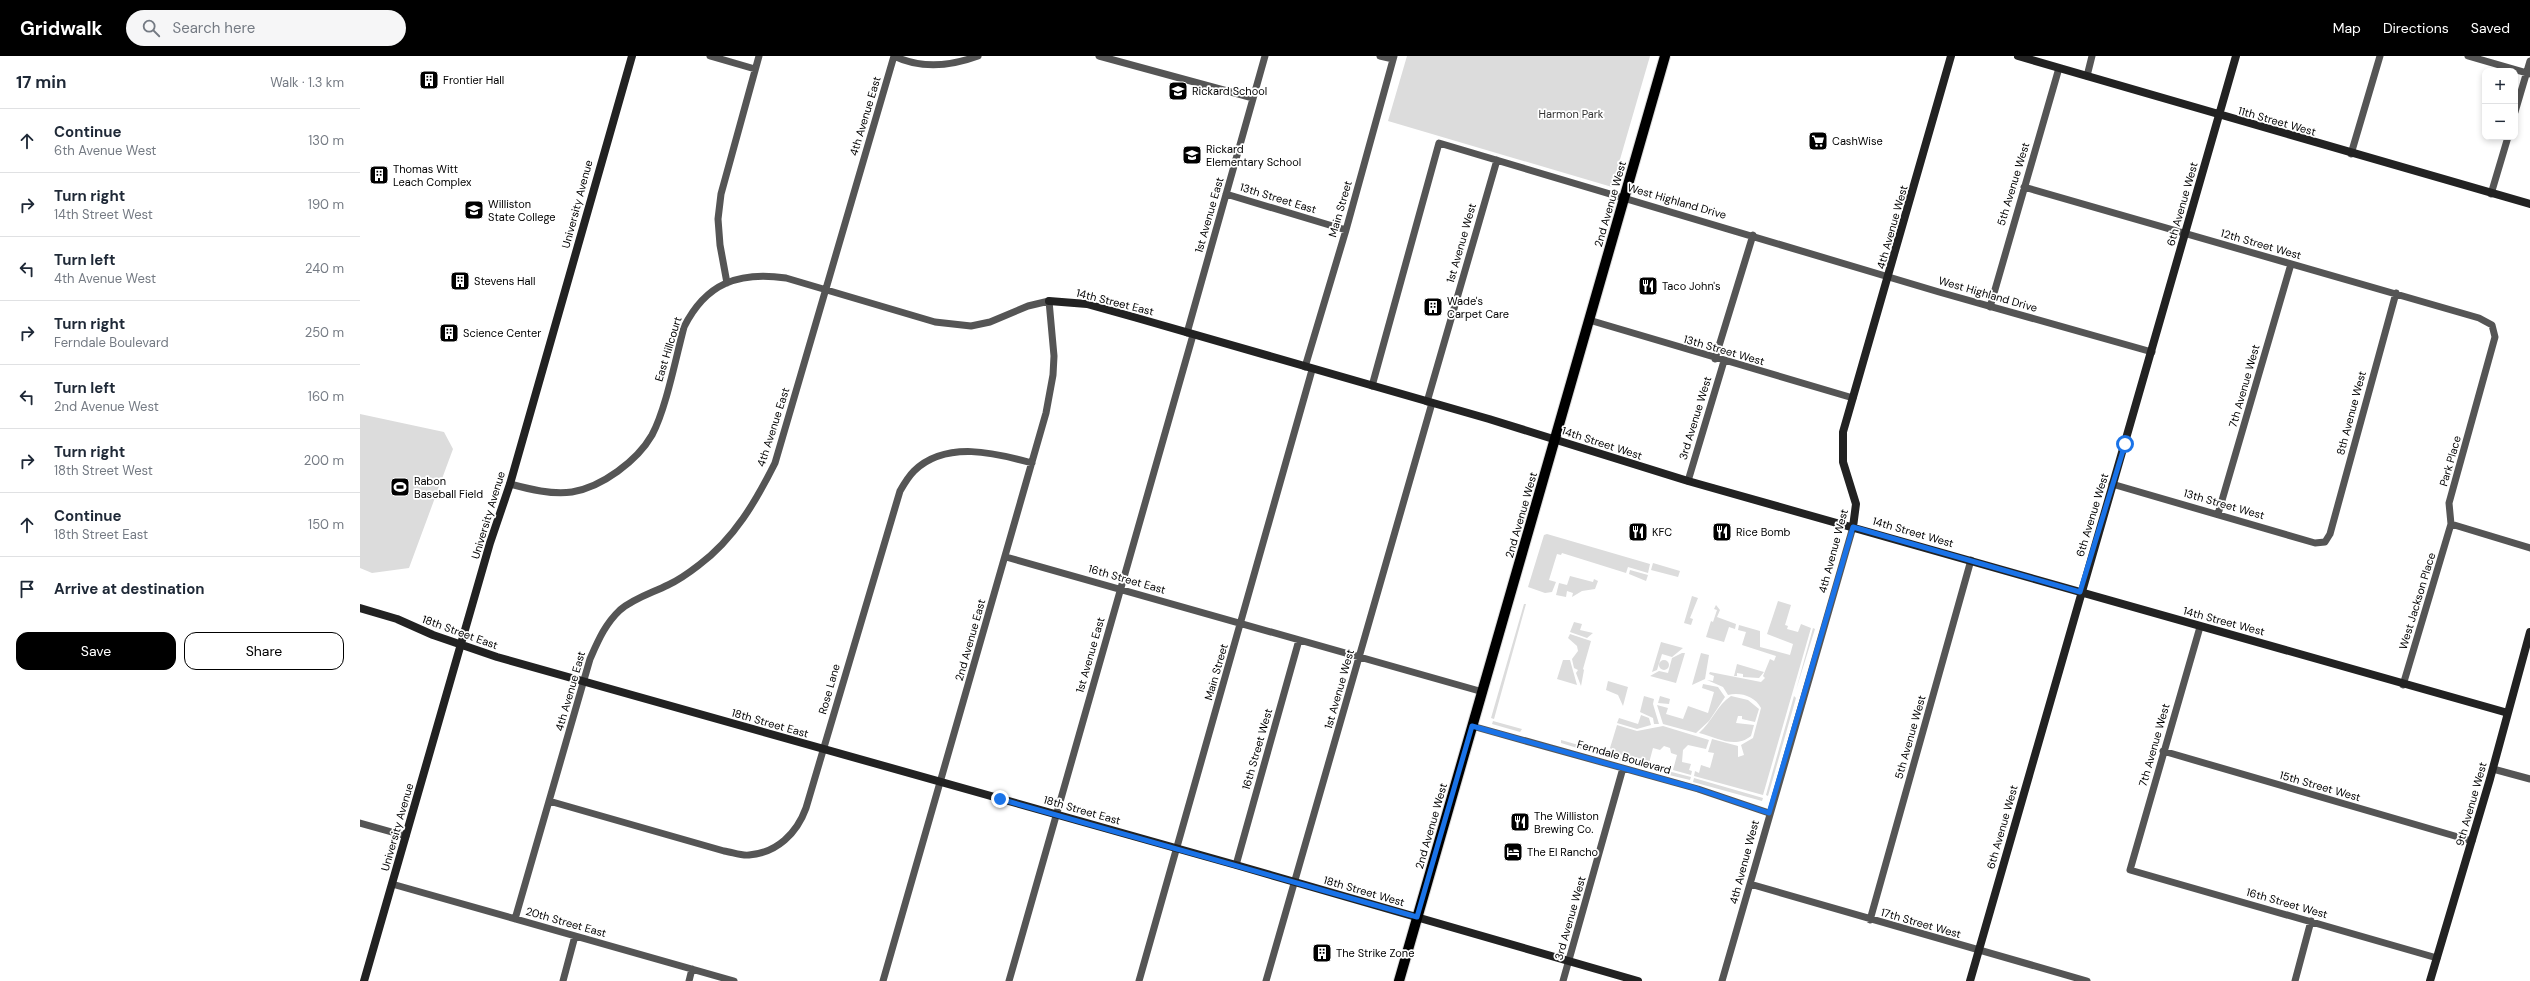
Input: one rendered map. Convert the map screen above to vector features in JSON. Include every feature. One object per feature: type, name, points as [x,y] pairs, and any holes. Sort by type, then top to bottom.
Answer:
[{"type":"main road","name":"2nd Avenue West","points":[[1399,981],[1665,56]]},
{"type":"street","name":"University Avenue","points":[[364,981],[461,645],[510,484],[632,56]]},
{"type":"street","points":[[710,56],[755,69]]},
{"type":"street","points":[[728,283],[720,245],[718,219],[721,194],[759,56]]},
{"type":"street","points":[[894,56],[904,61],[931,65],[958,63],[978,56]]},
{"type":"street","name":"4th Avenue East","points":[[515,919],[590,659],[602,632],[620,610],[642,596],[669,585],[700,564],[731,535],[758,498],[775,463],[894,56]]},
{"type":"street","points":[[1099,56],[1121,59],[1253,98]]},
{"type":"street","name":"1st Avenue East","points":[[1009,981],[1121,589],[1226,194],[1265,56]]},
{"type":"street","points":[[1380,56],[1393,58]]},
{"type":"street","name":"4th Avenue West","points":[[1722,981],[1769,813],[1853,527],[1856,504],[1843,462],[1842,444],[1853,398],[1889,277],[1951,56]]},
{"type":"street","name":"11th Street West","points":[[2018,56],[2351,154],[2530,204]]},
{"type":"street","points":[[2087,76],[2092,56]]},
{"type":"street","name":"6th Avenue West","points":[[1970,981],[2080,592],[2152,352],[2236,56]]},
{"type":"street","points":[[2351,154],[2380,56]]},
{"type":"street","points":[[2468,56],[2528,73]]},
{"type":"street","name":"Main Street","points":[[1139,981],[1241,623],[1393,58]]},
{"type":"street","points":[[2518,104],[2528,73],[2530,61]]},
{"type":"street","name":"5th Avenue West","points":[[1990,306],[2059,68]]},
{"type":"street","points":[[2491,194],[2507,140]]},
{"type":"street","name":"West Highland Drive","points":[[1372,386],[1439,143],[1889,277],[2152,352]]},
{"type":"street","name":"1st Avenue West","points":[[1266,981],[1359,657],[1497,160]]},
{"type":"street","name":"12th Street West","points":[[2024,187],[2396,293],[2479,318],[2492,326]]},
{"type":"street","name":"13th Street East","points":[[1226,194],[1346,230]]},
{"type":"street","points":[[1715,359],[1752,235]]},
{"type":"street","name":"7th Avenue West","points":[[2218,514],[2291,264]]},
{"type":"street","name":"14th Street East","points":[[728,283],[738,277],[762,274],[786,278],[935,322],[971,326],[990,322],[1028,306],[1049,301],[1087,304],[1309,368]]},
{"type":"street","name":"East Hillcourt","points":[[510,484],[537,491],[572,492],[602,481],[629,462],[652,435],[684,327],[691,312],[703,298],[728,283]]},
{"type":"street","name":"8th Avenue West","points":[[2328,539],[2396,293]]},
{"type":"street","name":"2nd Avenue East","points":[[883,981],[1006,557],[1046,413],[1053,375],[1054,356],[1049,301]]},
{"type":"street","name":"13th Street West","points":[[1589,320],[1715,359],[1853,398]]},
{"type":"street","name":"Park Place","points":[[2451,524],[2449,503],[2495,337],[2492,326]]},
{"type":"street","name":"3rd Avenue West","points":[[1688,481],[1724,361]]},
{"type":"street","name":"14th Street West","points":[[1309,368],[1555,439],[1688,481],[1971,560],[2404,685],[2508,713]]},
{"type":"street","name":"Rose Lane","points":[[549,801],[724,851],[748,855],[772,850],[789,836],[801,822],[900,491],[914,471],[932,459],[974,450],[996,453],[1032,462]]},
{"type":"street","name":"13th Street West","points":[[2112,484],[2315,543],[2321,544],[2328,539]]},
{"type":"street","points":[[2451,524],[2530,548]]},
{"type":"street","name":"West Jackson Place","points":[[2404,685],[2451,524]]},
{"type":"street","name":"16th Street East","points":[[1006,557],[1241,623]]},
{"type":"street","name":"5th Avenue West","points":[[1870,920],[1971,560]]},
{"type":"street","name":"18th Street East","points":[[360,608],[397,619],[433,635],[461,645],[584,682],[940,783],[1177,848]]},
{"type":"street","points":[[1241,623],[1483,692]]},
{"type":"street","name":"7th Avenue West","points":[[2130,870],[2200,626]]},
{"type":"street","name":"9th Avenue West","points":[[2430,981],[2493,769],[2530,632]]},
{"type":"street","name":"16th Street West","points":[[1236,865],[1299,640]]},
{"type":"street","name":"Ferndale Boulevard","points":[[1472,726],[1698,789],[1769,813]]},
{"type":"street","name":"15th Street West","points":[[2163,751],[2472,841]]},
{"type":"street","name":"3rd Avenue West","points":[[1563,981],[1623,768]]},
{"type":"street","points":[[2493,769],[2530,780]]},
{"type":"street","points":[[360,823],[406,836]]},
{"type":"street","name":"18th Street West","points":[[1177,848],[1638,981]]},
{"type":"street","name":"16th Street West","points":[[2130,870],[2437,958]]},
{"type":"street","name":"20th Street East","points":[[392,884],[734,981]]},
{"type":"street","name":"17th Street West","points":[[1750,884],[1870,920],[2087,981]]},
{"type":"street","points":[[2295,981],[2311,921]]},
{"type":"street","points":[[563,981],[575,936]]},
{"type":"street","points":[[689,981],[692,969]]},
{"type":"green space","name":"Harmon Park","points":[[1407,56],[1650,56],[1612,187],[1388,121]]},
{"type":"green space","name":"Rabon Baseball Field","points":[[360,414],[444,432],[453,449],[409,568],[372,573],[360,568]]},
{"type":"green space","points":[[1547,534],[1650,564],[1648,573],[1628,567],[1626,573],[1562,553],[1561,555],[1557,554],[1549,580],[1556,582],[1552,592],[1545,593],[1528,587],[1544,535]]},
{"type":"green space","points":[[1653,563],[1680,571],[1678,577],[1651,570]]},
{"type":"green space","points":[[1630,570],[1648,575],[1646,581],[1629,574]]},
{"type":"green space","points":[[1570,576],[1593,582],[1594,579],[1598,581],[1595,589],[1582,591],[1572,597],[1573,593],[1567,591],[1566,597],[1556,595],[1559,583],[1567,585]]},
{"type":"green space","points":[[1692,596],[1698,598],[1690,618],[1693,619],[1691,625],[1684,623]]},
{"type":"green space","points":[[1778,601],[1791,605],[1785,625],[1788,626],[1787,629],[1798,632],[1801,624],[1811,628],[1763,795],[1694,776],[1695,771],[1699,773],[1701,765],[1710,768],[1714,753],[1708,752],[1712,739],[1738,746],[1738,757],[1744,755],[1741,745],[1753,738],[1761,708],[1755,700],[1747,696],[1737,694],[1728,695],[1723,687],[1707,680],[1713,681],[1714,676],[1709,674],[1710,672],[1761,682],[1765,678],[1763,676],[1770,659],[1774,661],[1776,656],[1742,645],[1746,632],[1738,630],[1739,625],[1760,631],[1760,647],[1790,655],[1793,644],[1767,634]]},
{"type":"green space","points":[[1524,604],[1526,604],[1494,719],[1491,718]]},
{"type":"green space","points":[[1716,605],[1720,610],[1717,617],[1736,624],[1735,629],[1729,627],[1724,642],[1706,637],[1711,621],[1713,622],[1717,610],[1714,609]]},
{"type":"green space","points":[[1574,622],[1582,624],[1580,630],[1593,633],[1587,638],[1570,632]]},
{"type":"green space","points":[[1813,628],[1815,629],[1796,690]]},
{"type":"green space","points":[[1570,634],[1591,641],[1583,669],[1581,686],[1576,673],[1578,670],[1574,668],[1572,659],[1578,651],[1577,646],[1568,638]]},
{"type":"green space","points":[[1661,642],[1683,648],[1672,657],[1662,654],[1657,670],[1652,672]]},
{"type":"green space","points":[[1685,653],[1676,683],[1650,676],[1659,671],[1668,673],[1672,658]]},
{"type":"green space","points":[[1701,653],[1709,655],[1705,679],[1692,685]]},
{"type":"green space","points":[[1563,660],[1570,660],[1577,685],[1557,679]]},
{"type":"green space","points":[[1662,660],[1666,660],[1668,661],[1668,669],[1662,670],[1659,667],[1659,663]]},
{"type":"green space","points":[[1737,664],[1764,672],[1759,678],[1743,677],[1743,674],[1737,673],[1737,676],[1734,676]]},
{"type":"green space","points":[[1608,681],[1628,687],[1623,706],[1618,695],[1606,690]]},
{"type":"green space","points":[[1703,684],[1718,687],[1725,697],[1709,721],[1696,733],[1663,724],[1657,705],[1668,708],[1666,714],[1683,719],[1688,706],[1708,713],[1714,692],[1702,688]]},
{"type":"green space","points":[[1644,696],[1654,699],[1653,704],[1659,724],[1654,724],[1653,718],[1640,712]]},
{"type":"green space","points":[[1660,696],[1670,699],[1669,704],[1658,703]]},
{"type":"green space","points":[[1731,696],[1748,700],[1759,709],[1755,722],[1742,719],[1742,716],[1738,716],[1736,723],[1754,725],[1751,736],[1739,742],[1733,742],[1720,740],[1699,733],[1708,724],[1722,704]]},
{"type":"green space","points":[[1794,696],[1796,698],[1768,796],[1766,795]]},
{"type":"green space","points":[[1641,715],[1649,718],[1651,725],[1637,729],[1617,723],[1619,718],[1638,724]]},
{"type":"green space","points":[[1493,721],[1522,729],[1520,732],[1492,724]]},
{"type":"green space","points":[[1617,725],[1637,731],[1663,726],[1709,740],[1706,749],[1688,745],[1683,750],[1682,762],[1691,764],[1689,770],[1692,771],[1691,775],[1673,770],[1677,755],[1671,753],[1670,748],[1664,746],[1660,750],[1653,748],[1649,763],[1612,752],[1610,748]]},
{"type":"green space","points":[[1561,740],[1589,748],[1590,752],[1561,743]]},
{"type":"green space","points":[[1608,754],[1635,761],[1634,765],[1608,757]]},
{"type":"green space","points":[[1664,770],[1691,777],[1690,780],[1665,774]]},
{"type":"green space","points":[[1694,778],[1763,798],[1762,801],[1693,782]]},
{"type":"place","name":"Frontier Hall","points":[[429,80]]},
{"type":"place","name":"Rickard School","points":[[1178,91]]},
{"type":"place","name":"CashWise","points":[[1818,141]]},
{"type":"place","name":"Rickard Elementary School","points":[[1192,155]]},
{"type":"place","name":"Thomas Witt Leach Complex","points":[[379,175]]},
{"type":"place","name":"Williston State College","points":[[474,210]]},
{"type":"place","name":"Stevens Hall","points":[[460,281]]},
{"type":"place","name":"Taco John's","points":[[1648,286]]},
{"type":"place","name":"Wade's Carpet Care","points":[[1433,307]]},
{"type":"place","name":"Science Center","points":[[449,333]]},
{"type":"place","name":"Rabon Baseball Field","points":[[400,487]]},
{"type":"place","name":"KFC","points":[[1638,532]]},
{"type":"place","name":"Rice Bomb","points":[[1722,532]]},
{"type":"place","name":"The Williston Brewing Co.","points":[[1520,822]]},
{"type":"place","name":"The El Rancho","points":[[1513,852]]},
{"type":"place","name":"The Strike Zone","points":[[1322,953]]},
{"type":"route","points":[[1000,799],[1417,917],[1472,726],[1698,789],[1769,813],[1853,527],[2080,592],[2125,444]]}]
